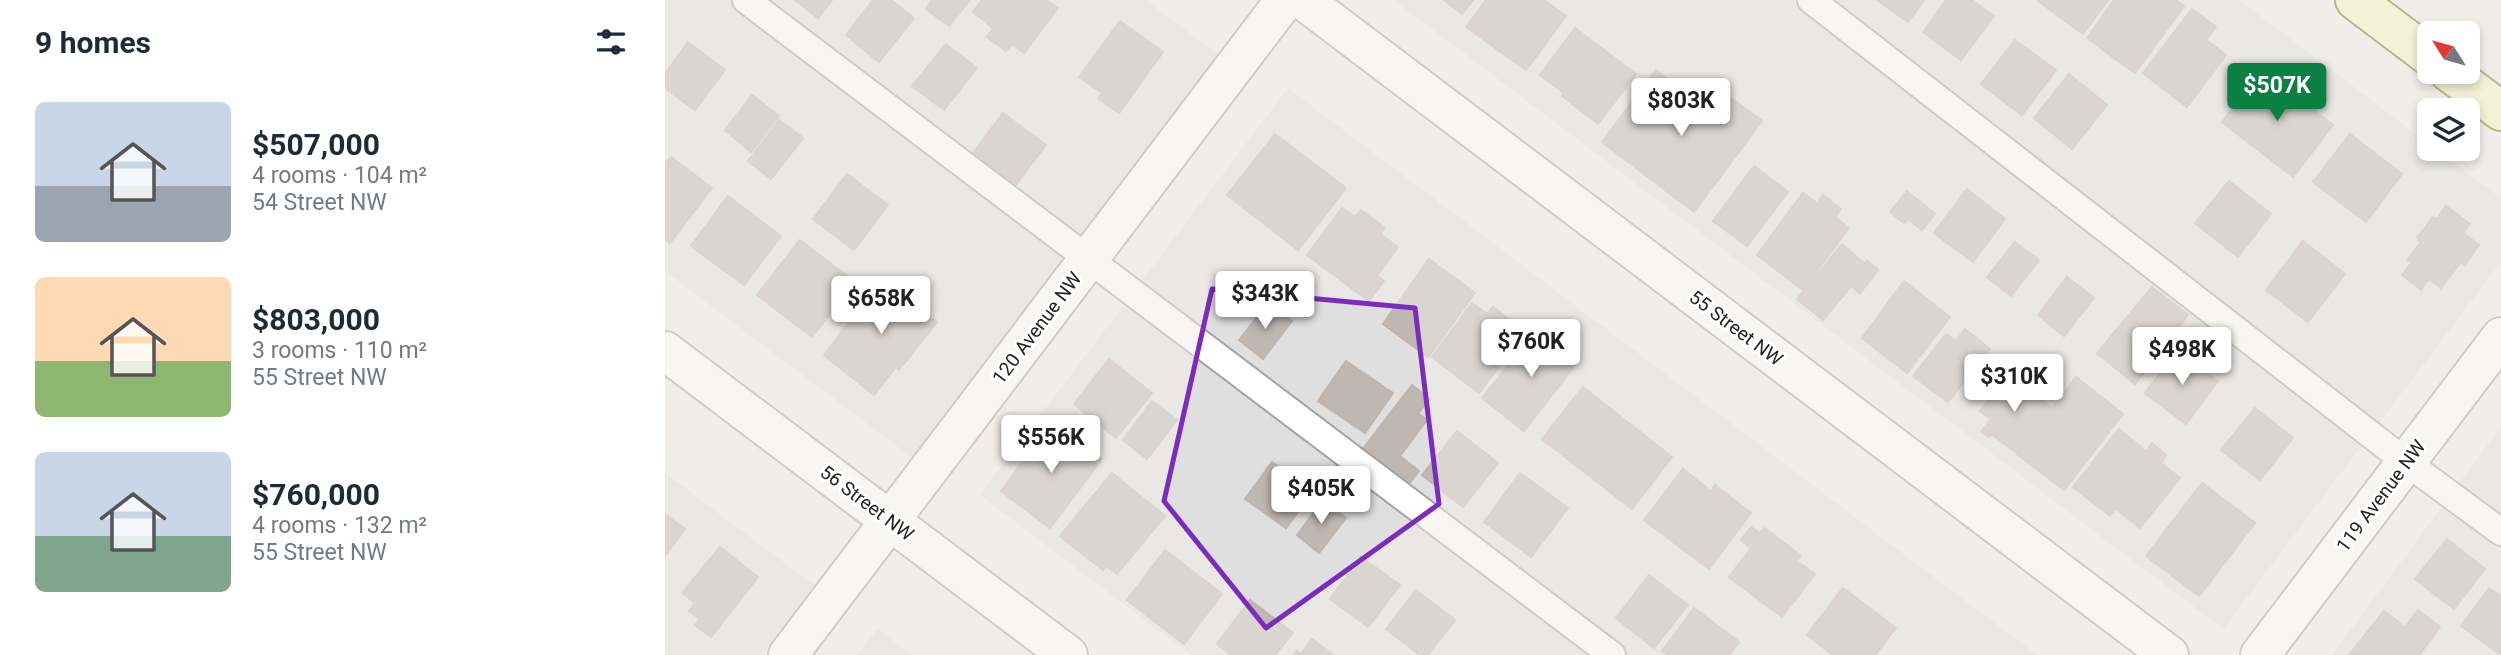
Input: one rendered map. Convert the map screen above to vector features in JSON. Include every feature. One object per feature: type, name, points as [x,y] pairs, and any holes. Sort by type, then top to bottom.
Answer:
[{"type":"street","name":"120 Avenue NW","points":[[788,655],[1285,0]]},
{"type":"street","name":"55 Street NW","points":[[1303,0],[2169,655]]},
{"type":"street","points":[[2355,0],[2417,48]]},
{"type":"street","points":[[2465,84],[2501,111]]},
{"type":"street","name":"119 Avenue NW","points":[[2260,655],[2501,337]]},
{"type":"street","name":"56 Street NW","points":[[665,351],[1068,655]]},
{"type":"lane","points":[[745,0],[1612,655]]},
{"type":"lane","points":[[1811,0],[2406,462],[2501,532]]},
{"type":"highlighted area","points":[[1212,289],[1415,308],[1439,504],[1266,628],[1164,501]]},
{"type":"shaded area","points":[[665,0],[1146,0],[1220,56],[915,460],[665,271]]},
{"type":"shaded area","points":[[1394,0],[2239,0],[2417,135],[2417,161],[2451,161],[2501,198],[2501,262],[2223,629]]},
{"type":"shaded area","points":[[1288,88],[2037,655],[1191,655],[980,495]]},
{"type":"shaded area","points":[[2501,427],[2501,655],[2332,655]]},
{"type":"shaded area","points":[[665,473],[814,585],[761,655],[665,655]]},
{"type":"shaded area","points":[[877,629],[912,655],[858,655]]},
{"type":"building","points":[[795,0],[832,0],[818,18]]},
{"type":"building","points":[[873,0],[891,0],[914,18],[879,62],[846,35]]},
{"type":"building","points":[[932,0],[970,0],[949,26],[926,9]]},
{"type":"building","points":[[982,0],[1046,0],[1058,8],[1024,53],[1012,44],[1006,51],[987,37],[993,28],[973,12]]},
{"type":"building","points":[[1444,0],[1473,0],[1462,14]]},
{"type":"building","points":[[1486,0],[1544,0],[1566,16],[1526,70],[1466,27]]},
{"type":"building","points":[[1877,0],[1924,0],[1908,22]]},
{"type":"building","points":[[1946,0],[1972,0],[1994,16],[1961,60],[1923,32]]},
{"type":"building","points":[[2037,0],[2108,0],[2083,34]]},
{"type":"building","points":[[2114,0],[2175,0],[2184,6],[2135,73],[2087,38]]},
{"type":"building","points":[[2192,9],[2216,27],[2206,40],[2226,55],[2187,107],[2143,73]]},
{"type":"building","points":[[1120,21],[1163,52],[1119,113],[1098,98],[1102,93],[1079,77]]},
{"type":"building","points":[[1575,28],[1636,74],[1598,124],[1540,75]]},
{"type":"building","points":[[2015,40],[2056,70],[2022,115],[1981,84]]},
{"type":"building","points":[[688,42],[725,70],[695,110],[665,88],[665,74]]},
{"type":"building","points":[[946,44],[977,68],[944,110],[912,86]]},
{"type":"building","points":[[1656,70],[1705,107],[1719,89],[1762,121],[1694,212],[1602,142]]},
{"type":"building","points":[[2262,70],[2333,125],[2293,177],[2222,122]]},
{"type":"building","points":[[2069,74],[2107,105],[2072,149],[2034,118]]},
{"type":"building","points":[[752,95],[779,116],[751,152],[725,130]]},
{"type":"building","points":[[1003,113],[1046,145],[1007,196],[965,164]]},
{"type":"building","points":[[779,120],[803,138],[771,179],[748,161]]},
{"type":"building","points":[[1275,134],[1346,188],[1298,250],[1227,195]]},
{"type":"building","points":[[2350,134],[2402,174],[2366,222],[2313,182]]},
{"type":"building","points":[[671,157],[712,188],[670,243],[665,239],[665,164]]},
{"type":"building","points":[[1754,166],[1788,192],[1747,246],[1713,221]]},
{"type":"building","points":[[847,174],[888,205],[854,250],[813,219]]},
{"type":"building","points":[[2229,181],[2271,214],[2238,257],[2195,223]]},
{"type":"building","points":[[1967,189],[2005,219],[1973,262],[1934,233]]},
{"type":"building","points":[[1907,191],[1935,214],[1922,230],[1908,219],[1904,223],[1890,212]]},
{"type":"building","points":[[1803,193],[1817,203],[1823,195],[1841,209],[1835,217],[1849,228],[1803,290],[1757,255]]},
{"type":"building","points":[[728,196],[781,236],[744,285],[691,246]]},
{"type":"building","points":[[2446,206],[2470,224],[2463,233],[2479,245],[2465,265],[2461,262],[2441,288],[2429,279],[2421,290],[2402,275],[2411,263],[2407,260],[2421,242],[2417,238],[2433,217],[2437,219]]},
{"type":"building","points":[[1342,208],[1355,217],[1361,210],[1385,228],[1380,234],[1398,247],[1377,276],[1384,281],[1369,301],[1307,255]]},
{"type":"building","points":[[800,240],[855,282],[812,337],[757,295]]},
{"type":"building","points":[[2303,241],[2345,274],[2308,322],[2266,290]]},
{"type":"building","points":[[2015,242],[2039,260],[2011,296],[1987,277]]},
{"type":"building","points":[[1842,244],[1865,264],[1867,261],[1878,270],[1860,293],[1851,286],[1823,320],[1797,299]]},
{"type":"building","points":[[1429,259],[1475,293],[1428,357],[1383,324]]},
{"type":"building","points":[[2067,277],[2094,298],[2064,336],[2038,315]]},
{"type":"building","points":[[882,279],[904,297],[910,289],[930,305],[924,312],[937,322],[899,370],[896,367],[874,395],[824,355]]},
{"type":"building","points":[[1904,281],[1950,317],[1907,373],[1862,338]]},
{"type":"building","points":[[2152,287],[2188,315],[2135,384],[2097,353]]},
{"type":"building","points":[[1268,303],[1292,321],[1263,359],[1239,340]]},
{"type":"building","points":[[1472,303],[1487,314],[1493,307],[1525,332],[1479,393],[1432,357]]},
{"type":"building","points":[[1538,327],[1580,359],[1524,431],[1482,398]]},
{"type":"building","points":[[1965,329],[1990,349],[1948,402],[1913,376],[1946,334],[1956,341]]},
{"type":"building","points":[[2178,350],[2218,381],[2186,424],[2145,393]]},
{"type":"building","points":[[1109,359],[1152,393],[1116,438],[1074,404]]},
{"type":"building","points":[[1346,361],[1393,393],[1365,433],[1318,401]]},
{"type":"building","points":[[2008,374],[2052,408],[2017,453],[1991,434],[1989,437],[1981,432],[1991,419],[1980,411]]},
{"type":"building","points":[[2076,377],[2123,414],[2064,490],[2017,454]]},
{"type":"building","points":[[1412,385],[1430,399],[1418,413],[1427,420],[1400,456],[1419,471],[1401,494],[1359,454]]},
{"type":"building","points":[[1583,387],[1672,457],[1632,509],[1542,439]]},
{"type":"building","points":[[1152,401],[1177,420],[1147,459],[1123,440]]},
{"type":"building","points":[[2255,408],[2293,438],[2260,480],[2221,450]]},
{"type":"building","points":[[1052,422],[1102,459],[1050,528],[1001,491]]},
{"type":"building","points":[[2119,429],[2146,451],[2152,443],[2166,455],[2161,463],[2180,478],[2140,528],[2116,509],[2110,516],[2073,487]]},
{"type":"building","points":[[1457,431],[1498,463],[1463,507],[1422,475]]},
{"type":"building","points":[[1272,462],[1314,491],[1286,528],[1245,499]]},
{"type":"building","points":[[1683,469],[1711,491],[1715,485],[1751,513],[1709,569],[1644,520]]},
{"type":"building","points":[[1112,473],[1165,516],[1117,574],[1106,566],[1103,570],[1060,536]]},
{"type":"building","points":[[1520,473],[1568,508],[1531,557],[1484,522]]},
{"type":"building","points":[[2202,483],[2255,523],[2199,596],[2146,556]]},
{"type":"building","points":[[1323,500],[1346,518],[1319,553],[1297,535]]},
{"type":"building","points":[[665,514],[685,529],[665,556]]},
{"type":"building","points":[[1751,527],[1760,533],[1765,528],[1801,556],[1797,561],[1815,574],[1782,617],[1729,577],[1751,548],[1741,540]]},
{"type":"building","points":[[2447,539],[2485,569],[2454,609],[2415,579]]},
{"type":"building","points":[[720,547],[758,577],[711,637],[695,625],[700,619],[689,611],[695,603],[682,593]]},
{"type":"building","points":[[1165,550],[1222,594],[1184,644],[1127,600]]},
{"type":"building","points":[[1361,557],[1400,585],[1368,627],[1330,599]]},
{"type":"building","points":[[1649,575],[1688,605],[1654,648],[1616,618]]},
{"type":"building","points":[[1843,588],[1896,628],[1875,655],[1833,655],[1807,635]]},
{"type":"building","points":[[2489,588],[2501,596],[2501,655],[2461,626]]},
{"type":"building","points":[[1416,590],[1455,620],[1428,655],[1420,655],[1386,629]]},
{"type":"building","points":[[1250,600],[1293,633],[1275,655],[1231,655],[1217,644]]},
{"type":"building","points":[[1694,608],[1739,642],[1729,655],[1667,655],[1662,651]]},
{"type":"building","points":[[2418,610],[2440,627],[2419,655],[2349,655],[2384,611],[2405,627]]},
{"type":"building","points":[[1312,639],[1333,655],[1294,655],[1297,651],[1301,654]]}]
